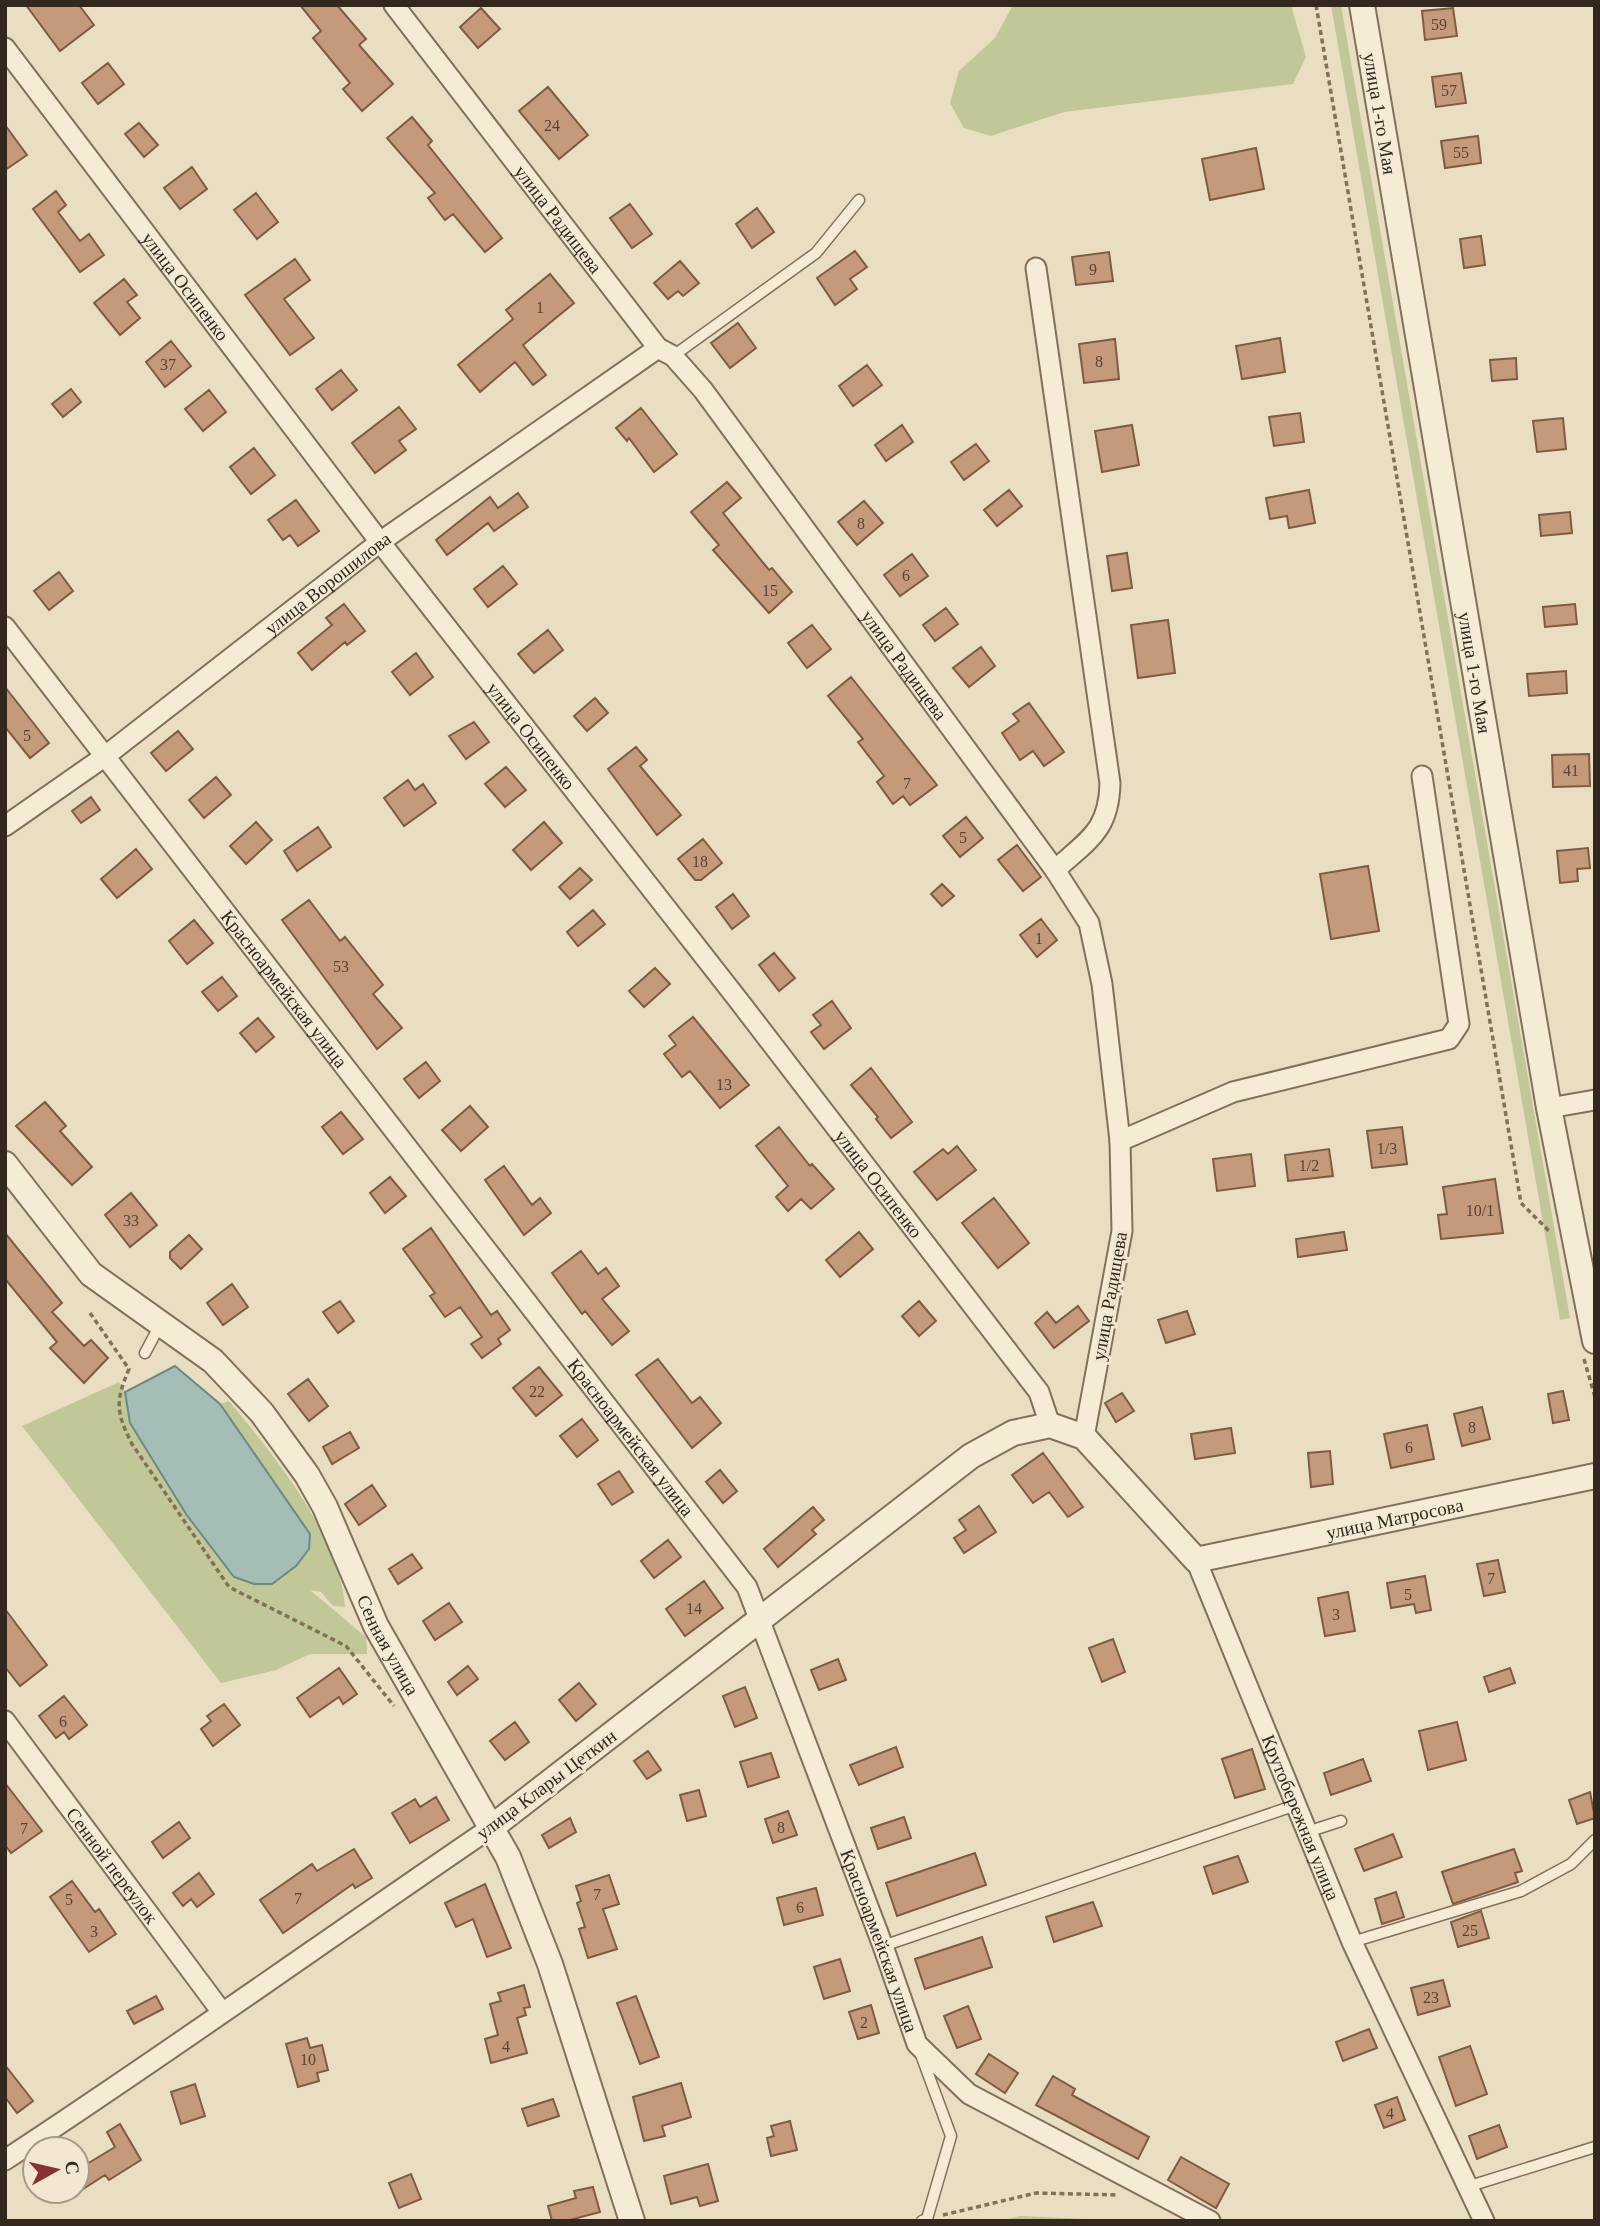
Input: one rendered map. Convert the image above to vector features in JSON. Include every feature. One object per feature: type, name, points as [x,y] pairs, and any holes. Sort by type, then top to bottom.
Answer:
[{"type":"street","name":"улица Радищева","points":[[394,5],[666,352],[703,390],[1055,870],[1089,923],[1102,984],[1120,1141],[1122,1231],[1084,1437]]},
{"type":"street","name":"улица 1-го Мая","points":[[1362,5],[1589,1350]]},
{"type":"street","name":"улица Осипенко","points":[[5,48],[380,542],[739,1001],[1038,1392],[1050,1425]]},
{"type":"street","points":[[1036,268],[1110,783],[1109,810],[1100,828],[1055,870]]},
{"type":"street","name":"улица Ворошилова","points":[[5,826],[104,758],[380,542],[666,352]]},
{"type":"street","name":"Красноармейская улица","points":[[5,627],[747,1587],[883,1946],[917,2045],[969,2094],[1210,2221]]},
{"type":"street","points":[[1120,1141],[1233,1092],[1449,1039],[1459,1024],[1422,776]]},
{"type":"street","points":[[1549,1108],[1595,1100]]},
{"type":"street","name":"Сенная улица","points":[[5,1164],[91,1274],[214,1361],[279,1434],[307,1475],[325,1507],[376,1626],[492,1827],[526,1899],[550,1964],[632,2221]]},
{"type":"street","points":[[1050,1425],[1084,1437]]},
{"type":"street","name":"улица Клары Цеткин","points":[[5,2160],[116,2087],[221,2011],[492,1827],[971,1456],[1013,1433],[1050,1425]]},
{"type":"street","name":"Крутобережная улица","points":[[1084,1437],[1196,1560],[1352,1942],[1471,2186],[1484,2221]]},
{"type":"street","name":"улица Матросова","points":[[1196,1560],[1595,1476]]},
{"type":"street","name":"Сенной переулок","points":[[5,1721],[221,2011]]},
{"type":"lane","points":[[666,352],[816,253],[859,200]]},
{"type":"lane","points":[[145,1353],[161,1323]]},
{"type":"lane","points":[[883,1946],[1296,1805]]},
{"type":"lane","points":[[1307,1832],[1341,1821]]},
{"type":"lane","points":[[1352,1942],[1521,1891],[1571,1864],[1595,1840]]},
{"type":"lane","points":[[917,2045],[951,2136],[925,2220]]},
{"type":"lane","points":[[1471,2186],[1595,2147]]},
{"type":"path","points":[[1316,5],[1521,1202],[1555,1237]]},
{"type":"path","points":[[90,1313],[129,1369],[117,1399],[122,1424],[132,1444],[229,1587],[346,1646],[397,1709]]},
{"type":"path","points":[[1589,1350],[1595,1397]]},
{"type":"path","points":[[925,2220],[1036,2193],[1127,2195]]},
{"type":"green space","points":[[1013,5],[1291,5],[1306,57],[1293,84],[1064,112],[991,136],[964,128],[950,103],[959,71],[995,38]]},
{"type":"green space","points":[[1331,5],[1341,5],[1570,1318],[1560,1320]]},
{"type":"green space","points":[[119,1382],[125,1392],[130,1423],[186,1514],[234,1577],[272,1583],[296,1566],[309,1549],[220,1404],[229,1401],[284,1471],[318,1525],[331,1552],[345,1607],[333,1606],[321,1592],[310,1590],[366,1637],[367,1654],[310,1654],[276,1670],[221,1683],[22,1426]]},
{"type":"green space","points":[[1020,2216],[1130,2221],[1001,2221]]},
{"type":"water","points":[[175,1366],[220,1404],[310,1534],[309,1549],[296,1566],[272,1584],[254,1584],[234,1577],[186,1514],[130,1423],[125,1392]]},
{"type":"building","points":[[26,5],[79,5],[94,25],[60,51]]},
{"type":"building","points":[[300,5],[337,5],[366,39],[359,45],[393,84],[362,111],[343,89],[350,83],[313,38],[321,31]]},
{"type":"building","points":[[481,8],[500,29],[478,48],[460,27]]},
{"type":"building","points":[[1453,8],[1457,36],[1425,40],[1422,11]]},
{"type":"building","points":[[108,63],[124,84],[98,104],[82,83]]},
{"type":"building","points":[[1461,73],[1466,103],[1436,107],[1432,77]]},
{"type":"building","points":[[548,87],[588,135],[559,159],[519,111]]},
{"type":"building","points":[[412,117],[432,141],[428,145],[502,238],[485,252],[453,214],[445,220],[428,198],[435,193],[387,138]]},
{"type":"building","points":[[139,123],[158,145],[144,157],[125,134]]},
{"type":"building","points":[[5,125],[27,155],[5,170]]},
{"type":"building","points":[[1478,136],[1481,163],[1445,168],[1441,141]]},
{"type":"building","points":[[1256,148],[1264,189],[1210,200],[1202,159]]},
{"type":"building","points":[[192,167],[207,189],[180,209],[164,188]]},
{"type":"building","points":[[56,191],[66,205],[58,212],[80,241],[89,234],[104,255],[80,272],[33,209]]},
{"type":"building","points":[[256,193],[278,222],[257,239],[234,210]]},
{"type":"building","points":[[630,204],[652,234],[632,248],[610,218]]},
{"type":"building","points":[[757,208],[774,232],[752,248],[736,224]]},
{"type":"building","points":[[1481,236],[1485,265],[1464,268],[1460,239]]},
{"type":"building","points":[[855,251],[867,267],[850,279],[857,289],[835,305],[817,278]]},
{"type":"building","points":[[1109,252],[1113,281],[1076,285],[1072,257]]},
{"type":"building","points":[[295,259],[310,280],[284,299],[314,338],[290,355],[245,295]]},
{"type":"building","points":[[680,261],[699,283],[683,296],[678,291],[668,299],[654,283]]},
{"type":"building","points":[[550,274],[574,303],[523,345],[546,375],[533,385],[515,362],[480,392],[458,365],[513,319],[506,310]]},
{"type":"building","points":[[124,279],[137,295],[127,302],[140,318],[120,335],[94,303]]},
{"type":"building","points":[[738,323],[756,348],[730,368],[711,343]]},
{"type":"building","points":[[1280,338],[1285,372],[1242,379],[1236,346]]},
{"type":"building","points":[[1115,339],[1119,379],[1084,383],[1079,344]]},
{"type":"building","points":[[171,341],[191,366],[165,387],[146,362]]},
{"type":"building","points":[[1516,358],[1517,379],[1492,381],[1490,360]]},
{"type":"building","points":[[867,365],[882,385],[853,406],[839,386]]},
{"type":"building","points":[[341,370],[357,390],[332,410],[316,389]]},
{"type":"building","points":[[71,389],[81,402],[63,417],[52,404]]},
{"type":"building","points":[[209,390],[226,412],[203,431],[185,409]]},
{"type":"building","points":[[399,407],[416,429],[399,441],[406,450],[375,473],[352,443]]},
{"type":"building","points":[[641,408],[677,454],[654,472],[629,438],[627,441],[616,428]]},
{"type":"building","points":[[1300,413],[1304,442],[1274,446],[1269,417]]},
{"type":"building","points":[[1563,418],[1566,449],[1537,452],[1533,421]]},
{"type":"building","points":[[902,425],[913,442],[886,461],[875,445]]},
{"type":"building","points":[[1132,425],[1139,465],[1102,472],[1095,431]]},
{"type":"building","points":[[976,444],[989,461],[964,480],[951,462]]},
{"type":"building","points":[[254,448],[275,475],[251,494],[230,467]]},
{"type":"building","points":[[727,482],[741,498],[723,513],[769,570],[772,568],[792,592],[769,613],[713,550],[719,545],[691,512]]},
{"type":"building","points":[[1009,490],[1022,506],[997,526],[984,510]]},
{"type":"building","points":[[1309,490],[1315,523],[1289,528],[1287,516],[1270,519],[1266,498]]},
{"type":"building","points":[[518,493],[528,507],[494,531],[488,523],[447,555],[436,540],[490,497],[498,508]]},
{"type":"building","points":[[296,500],[319,531],[298,546],[290,535],[283,540],[268,520]]},
{"type":"building","points":[[864,501],[883,523],[857,545],[838,522]]},
{"type":"building","points":[[1570,512],[1572,533],[1541,536],[1539,515]]},
{"type":"building","points":[[1127,553],[1132,588],[1112,591],[1107,556]]},
{"type":"building","points":[[912,554],[928,576],[900,596],[884,575]]},
{"type":"building","points":[[503,566],[517,584],[488,607],[474,589]]},
{"type":"building","points":[[59,572],[73,591],[49,610],[34,591]]},
{"type":"building","points":[[344,604],[365,631],[347,645],[345,642],[312,670],[298,653],[332,625],[326,618]]},
{"type":"building","points":[[1575,604],[1577,624],[1545,627],[1543,607]]},
{"type":"building","points":[[946,608],[958,624],[935,641],[923,625]]},
{"type":"building","points":[[1168,620],[1175,673],[1138,678],[1131,625]]},
{"type":"building","points":[[812,625],[831,649],[807,668],[788,643]]},
{"type":"building","points":[[548,630],[563,650],[534,673],[518,654]]},
{"type":"building","points":[[981,647],[995,666],[969,687],[953,668]]},
{"type":"building","points":[[416,653],[433,677],[410,695],[392,672]]},
{"type":"building","points":[[1566,671],[1567,693],[1529,696],[1527,674]]},
{"type":"building","points":[[851,677],[937,785],[910,805],[903,796],[893,804],[877,782],[884,776],[858,742],[863,739],[828,696]]},
{"type":"building","points":[[5,687],[49,743],[30,758],[5,727]]},
{"type":"building","points":[[595,698],[608,713],[587,731],[574,716]]},
{"type":"building","points":[[1029,703],[1064,752],[1044,766],[1033,751],[1020,760],[1002,733],[1019,721],[1013,714]]},
{"type":"building","points":[[474,722],[489,742],[466,759],[449,736]]},
{"type":"building","points":[[178,731],[193,749],[166,771],[151,753]]},
{"type":"building","points":[[636,747],[647,760],[640,766],[681,815],[657,835],[608,769]]},
{"type":"building","points":[[1589,754],[1590,786],[1553,787],[1552,755]]},
{"type":"building","points":[[506,767],[526,790],[505,807],[485,784]]},
{"type":"building","points":[[216,777],[231,795],[204,818],[189,800]]},
{"type":"building","points":[[408,780],[415,790],[423,784],[436,803],[404,826],[384,798]]},
{"type":"building","points":[[91,797],[100,810],[81,823],[72,811]]},
{"type":"building","points":[[966,817],[983,838],[960,857],[943,836]]},
{"type":"building","points":[[256,822],[272,840],[246,864],[230,846]]},
{"type":"building","points":[[544,822],[562,843],[531,870],[513,850]]},
{"type":"building","points":[[318,827],[331,847],[297,871],[284,851]]},
{"type":"building","points":[[703,839],[722,863],[701,880],[695,880],[678,859]]},
{"type":"building","points":[[1017,845],[1041,877],[1023,891],[998,860]]},
{"type":"building","points":[[1588,848],[1590,868],[1577,869],[1578,881],[1560,883],[1557,851]]},
{"type":"building","points":[[136,849],[152,869],[117,898],[101,879]]},
{"type":"building","points":[[1368,866],[1379,931],[1331,939],[1320,874]]},
{"type":"building","points":[[580,868],[592,880],[570,899],[559,887]]},
{"type":"building","points":[[942,884],[954,896],[942,906],[931,894]]},
{"type":"building","points":[[733,894],[749,916],[732,929],[716,907]]},
{"type":"building","points":[[309,900],[340,941],[345,937],[383,985],[373,994],[402,1028],[377,1049],[282,920]]},
{"type":"building","points":[[593,910],[605,924],[578,946],[567,932]]},
{"type":"building","points":[[1041,919],[1057,940],[1037,957],[1020,935]]},
{"type":"building","points":[[194,920],[213,943],[187,964],[169,941]]},
{"type":"building","points":[[774,953],[795,978],[779,991],[759,965]]},
{"type":"building","points":[[655,968],[670,984],[644,1007],[629,991]]},
{"type":"building","points":[[222,977],[237,996],[218,1011],[202,992]]},
{"type":"building","points":[[832,1001],[851,1028],[824,1049],[811,1032],[821,1025],[813,1015]]},
{"type":"building","points":[[693,1017],[749,1085],[720,1108],[690,1071],[682,1077],[664,1054],[676,1045],[669,1036]]},
{"type":"building","points":[[258,1018],[274,1037],[256,1052],[240,1033]]},
{"type":"building","points":[[426,1062],[440,1081],[419,1098],[404,1079]]},
{"type":"building","points":[[871,1068],[912,1122],[891,1138],[876,1119],[878,1117],[851,1085]]},
{"type":"building","points":[[45,1102],[66,1126],[60,1131],[92,1167],[72,1185],[16,1126]]},
{"type":"building","points":[[470,1106],[488,1127],[461,1151],[442,1130]]},
{"type":"building","points":[[341,1112],[363,1139],[343,1154],[322,1127]]},
{"type":"building","points":[[779,1127],[810,1166],[812,1164],[834,1189],[811,1209],[801,1199],[788,1211],[776,1197],[788,1186],[756,1146]]},
{"type":"building","points":[[1402,1127],[1407,1164],[1372,1168],[1367,1131]]},
{"type":"building","points":[[957,1146],[976,1170],[937,1200],[914,1172],[943,1149],[948,1154]]},
{"type":"building","points":[[1329,1149],[1333,1176],[1288,1181],[1285,1155]]},
{"type":"building","points":[[1251,1154],[1255,1186],[1217,1191],[1213,1159]]},
{"type":"building","points":[[504,1166],[532,1205],[540,1198],[551,1213],[524,1235],[485,1180]]},
{"type":"building","points":[[390,1177],[406,1196],[385,1213],[370,1193]]},
{"type":"building","points":[[1495,1179],[1503,1233],[1441,1239],[1438,1215],[1447,1214],[1443,1187]]},
{"type":"building","points":[[131,1193],[157,1225],[130,1247],[105,1215]]},
{"type":"building","points":[[994,1198],[1029,1243],[998,1268],[962,1223]]},
{"type":"building","points":[[431,1228],[491,1315],[497,1311],[510,1330],[498,1339],[501,1344],[482,1358],[471,1344],[482,1337],[460,1307],[445,1317],[430,1296],[435,1293],[403,1249]]},
{"type":"building","points":[[859,1232],[873,1249],[840,1277],[826,1260]]},
{"type":"building","points":[[1344,1232],[1347,1250],[1298,1257],[1296,1239]]},
{"type":"building","points":[[5,1233],[62,1303],[52,1312],[84,1346],[91,1340],[108,1358],[84,1383],[50,1348],[57,1342],[5,1279]]},
{"type":"building","points":[[189,1235],[202,1249],[181,1269],[170,1258],[170,1252]]},
{"type":"building","points":[[581,1251],[598,1274],[606,1268],[619,1286],[602,1299],[629,1331],[612,1345],[585,1311],[582,1314],[552,1273]]},
{"type":"building","points":[[232,1284],[248,1307],[223,1325],[207,1303]]},
{"type":"building","points":[[340,1301],[354,1321],[338,1333],[323,1312]]},
{"type":"building","points":[[919,1301],[936,1321],[919,1336],[902,1316]]},
{"type":"building","points":[[1078,1306],[1089,1321],[1054,1348],[1035,1323],[1047,1312],[1056,1323]]},
{"type":"building","points":[[1187,1311],[1195,1334],[1166,1343],[1158,1320]]},
{"type":"building","points":[[658,1359],[692,1403],[700,1397],[721,1423],[692,1448],[636,1375]]},
{"type":"building","points":[[539,1367],[562,1395],[536,1416],[513,1388]]},
{"type":"building","points":[[308,1379],[328,1406],[309,1421],[288,1394]]},
{"type":"building","points":[[1563,1391],[1569,1420],[1553,1423],[1548,1394]]},
{"type":"building","points":[[1122,1393],[1134,1411],[1116,1422],[1105,1403]]},
{"type":"building","points":[[1482,1407],[1490,1439],[1462,1446],[1454,1414]]},
{"type":"building","points":[[582,1419],[598,1440],[577,1457],[560,1436]]},
{"type":"building","points":[[1427,1425],[1434,1459],[1391,1468],[1384,1434]]},
{"type":"building","points":[[1231,1428],[1235,1453],[1195,1459],[1191,1434]]},
{"type":"building","points":[[350,1432],[359,1448],[332,1464],[323,1447]]},
{"type":"building","points":[[1330,1451],[1333,1484],[1311,1487],[1308,1453]]},
{"type":"building","points":[[1043,1453],[1083,1507],[1068,1517],[1049,1492],[1033,1503],[1012,1475]]},
{"type":"building","points":[[720,1470],[737,1491],[723,1503],[706,1482]]},
{"type":"building","points":[[619,1471],[633,1492],[612,1505],[598,1484]]},
{"type":"building","points":[[372,1485],[386,1506],[359,1525],[345,1504]]},
{"type":"building","points":[[979,1506],[996,1532],[964,1553],[954,1538],[966,1530],[959,1520]]},
{"type":"building","points":[[813,1507],[824,1520],[812,1530],[816,1534],[778,1567],[764,1549]]},
{"type":"building","points":[[668,1540],[681,1557],[654,1578],[641,1561]]},
{"type":"building","points":[[412,1554],[422,1568],[398,1584],[389,1569]]},
{"type":"building","points":[[1498,1560],[1505,1592],[1484,1596],[1477,1564]]},
{"type":"building","points":[[1425,1576],[1431,1610],[1416,1613],[1414,1604],[1391,1608],[1387,1583]]},
{"type":"building","points":[[704,1581],[723,1608],[685,1636],[666,1609]]},
{"type":"building","points":[[1348,1592],[1355,1631],[1325,1636],[1318,1598]]},
{"type":"building","points":[[449,1603],[462,1622],[435,1640],[423,1621]]},
{"type":"building","points":[[5,1609],[47,1665],[20,1686],[5,1667]]},
{"type":"building","points":[[1113,1639],[1125,1672],[1102,1682],[1089,1648]]},
{"type":"building","points":[[838,1659],[846,1680],[819,1690],[811,1670]]},
{"type":"building","points":[[468,1666],[478,1679],[457,1695],[448,1682]]},
{"type":"building","points":[[339,1668],[357,1694],[343,1704],[339,1697],[310,1717],[297,1698]]},
{"type":"building","points":[[1510,1668],[1515,1683],[1489,1692],[1484,1677]]},
{"type":"building","points":[[579,1683],[596,1704],[576,1721],[559,1700]]},
{"type":"building","points":[[745,1687],[757,1718],[735,1727],[723,1696]]},
{"type":"building","points":[[64,1696],[87,1725],[69,1739],[64,1732],[56,1738],[39,1716]]},
{"type":"building","points":[[224,1704],[240,1725],[213,1746],[201,1729],[211,1721],[207,1716]]},
{"type":"building","points":[[515,1722],[529,1742],[505,1760],[490,1741]]},
{"type":"building","points":[[1457,1722],[1466,1760],[1428,1770],[1419,1731]]},
{"type":"building","points":[[896,1747],[903,1767],[859,1785],[850,1765]]},
{"type":"building","points":[[1252,1749],[1265,1789],[1235,1798],[1222,1759]]},
{"type":"building","points":[[648,1751],[661,1770],[647,1779],[634,1761]]},
{"type":"building","points":[[771,1753],[779,1777],[748,1787],[740,1762]]},
{"type":"building","points":[[1363,1759],[1371,1781],[1331,1795],[1324,1773]]},
{"type":"building","points":[[5,1783],[42,1831],[11,1853],[5,1845]]},
{"type":"building","points":[[699,1790],[706,1816],[687,1821],[680,1795]]},
{"type":"building","points":[[1590,1792],[1595,1818],[1577,1824],[1569,1800]]},
{"type":"building","points":[[436,1797],[449,1820],[410,1843],[392,1813],[415,1799],[420,1807]]},
{"type":"building","points":[[788,1811],[797,1835],[773,1843],[765,1819]]},
{"type":"building","points":[[904,1817],[911,1838],[878,1849],[871,1828]]},
{"type":"building","points":[[570,1818],[576,1832],[549,1848],[542,1835]]},
{"type":"building","points":[[179,1822],[190,1838],[163,1858],[152,1842]]},
{"type":"building","points":[[1393,1834],[1402,1857],[1364,1871],[1355,1849]]},
{"type":"building","points":[[354,1849],[372,1878],[355,1888],[353,1884],[283,1933],[260,1900],[312,1864],[317,1871]]},
{"type":"building","points":[[1514,1849],[1522,1871],[1515,1873],[1518,1882],[1453,1904],[1442,1872]]},
{"type":"building","points":[[975,1853],[986,1885],[897,1916],[886,1883]]},
{"type":"building","points":[[1238,1856],[1248,1882],[1213,1894],[1204,1867]]},
{"type":"building","points":[[199,1873],[214,1894],[197,1907],[191,1899],[183,1906],[173,1893]]},
{"type":"building","points":[[609,1875],[619,1904],[603,1909],[617,1949],[588,1958],[579,1929],[585,1927],[577,1903],[581,1901],[576,1886]]},
{"type":"building","points":[[72,1881],[95,1912],[99,1909],[116,1934],[89,1952],[50,1897]]},
{"type":"building","points":[[485,1884],[511,1948],[487,1957],[473,1919],[456,1927],[445,1903]]},
{"type":"building","points":[[816,1888],[823,1915],[784,1925],[777,1898]]},
{"type":"building","points":[[1396,1892],[1404,1917],[1382,1924],[1375,1899]]},
{"type":"building","points":[[1093,1902],[1102,1926],[1054,1942],[1046,1917]]},
{"type":"building","points":[[1481,1911],[1489,1938],[1458,1947],[1451,1922]]},
{"type":"building","points":[[982,1937],[992,1967],[925,1989],[915,1959]]},
{"type":"building","points":[[840,1959],[850,1991],[824,1999],[814,1967]]},
{"type":"building","points":[[1443,1980],[1450,2006],[1418,2015],[1411,1988]]},
{"type":"building","points":[[524,1985],[530,2007],[524,2008],[526,2015],[517,2018],[527,2053],[491,2063],[485,2039],[498,2035],[490,2004],[501,2001],[498,1993]]},
{"type":"building","points":[[156,1996],[163,2009],[134,2024],[127,2011]]},
{"type":"building","points":[[636,1996],[659,2057],[640,2064],[617,2003]]},
{"type":"building","points":[[871,2005],[879,2033],[858,2039],[849,2012]]},
{"type":"building","points":[[968,2006],[981,2039],[957,2048],[944,2016]]},
{"type":"building","points":[[1369,2029],[1377,2048],[1343,2061],[1336,2042]]},
{"type":"building","points":[[307,2038],[310,2048],[322,2045],[328,2070],[317,2073],[319,2081],[298,2087],[286,2044]]},
{"type":"building","points":[[1470,2046],[1487,2094],[1456,2106],[1439,2057]]},
{"type":"building","points":[[989,2054],[1018,2073],[1005,2093],[976,2074]]},
{"type":"building","points":[[5,2065],[33,2101],[17,2113],[5,2097]]},
{"type":"building","points":[[1053,2076],[1075,2089],[1072,2095],[1149,2137],[1138,2159],[1036,2105]]},
{"type":"building","points":[[681,2083],[691,2117],[662,2126],[665,2136],[644,2141],[633,2097]]},
{"type":"building","points":[[195,2084],[205,2116],[181,2124],[171,2092]]},
{"type":"building","points":[[1397,2097],[1405,2120],[1384,2128],[1375,2105]]},
{"type":"building","points":[[553,2099],[559,2116],[528,2126],[522,2109]]},
{"type":"building","points":[[790,2121],[797,2150],[771,2156],[767,2138],[774,2136],[771,2126]]},
{"type":"building","points":[[120,2124],[141,2160],[109,2180],[105,2175],[91,2184],[91,2162],[115,2147],[107,2132]]},
{"type":"building","points":[[1499,2125],[1507,2147],[1477,2159],[1469,2136]]},
{"type":"building","points":[[1181,2157],[1229,2184],[1216,2208],[1168,2180]]},
{"type":"building","points":[[708,2164],[718,2201],[700,2206],[697,2197],[671,2204],[664,2176]]},
{"type":"building","points":[[411,2174],[421,2199],[399,2208],[389,2183]]},
{"type":"building","points":[[593,2187],[600,2212],[566,2221],[552,2221],[548,2206],[576,2198],[574,2191]]}]
